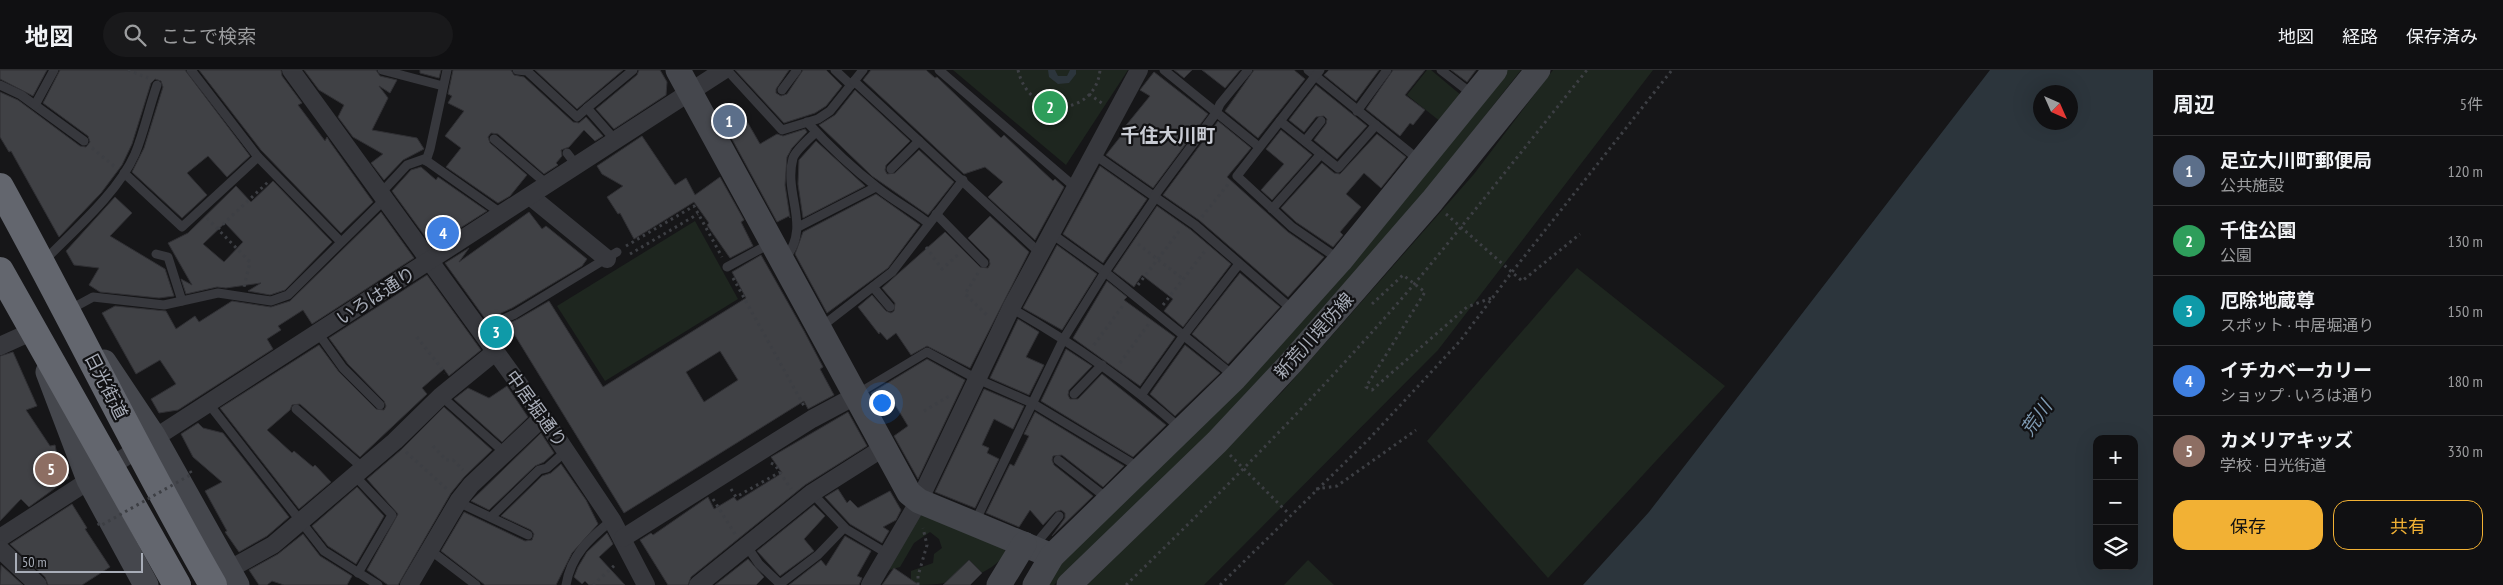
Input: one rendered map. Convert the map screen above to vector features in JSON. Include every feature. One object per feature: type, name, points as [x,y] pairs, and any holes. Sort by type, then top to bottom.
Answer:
[{"type":"highway","name":"日光街道","points":[[0,187],[68,311],[146,443],[220,576]]},
{"type":"highway","name":"日光街道","points":[[0,271],[34,331],[99,473],[175,582]]},
{"type":"main road","points":[[678,70],[776,253],[916,505],[974,524],[1036,549],[1002,580]]},
{"type":"main road","name":"新荒川堤防線","points":[[1034,585],[1036,549],[1111,500],[1235,378],[1340,260],[1422,162],[1495,70]]},
{"type":"main road","name":"新荒川堤防線","points":[[1069,585],[1217,442],[1283,372],[1432,201],[1538,70]]},
{"type":"main road","points":[[99,473],[146,585]]},
{"type":"main road","points":[[1002,580],[1015,568],[1021,567],[1032,574],[1034,585]]},
{"type":"street","name":"中居堀通り","points":[[291,70],[543,417],[612,520],[646,585]]},
{"type":"street","name":"いろは通り","points":[[0,538],[548,185],[572,160],[616,141],[726,70]]},
{"type":"street","points":[[870,585],[916,505],[1000,328],[1095,155],[1120,102],[1139,70]]},
{"type":"street","points":[[530,196],[615,257]]},
{"type":"street","points":[[0,346],[34,331]]},
{"type":"street","points":[[220,576],[273,545],[395,441],[448,391],[495,352]]},
{"type":"street","points":[[623,538],[812,419],[855,396]]},
{"type":"street","points":[[409,585],[459,501],[474,481],[543,417]]},
{"type":"street","points":[[698,585],[744,546],[806,498],[883,448]]},
{"type":"street","points":[[0,549],[38,585]]},
{"type":"lane","points":[[35,105],[54,70]]},
{"type":"lane","points":[[191,70],[258,157],[341,242]]},
{"type":"lane","points":[[382,70],[443,86]]},
{"type":"lane","points":[[426,161],[447,70]]},
{"type":"lane","points":[[517,70],[527,71],[576,116],[633,70]]},
{"type":"lane","points":[[726,70],[782,130],[807,122],[830,111],[862,70]]},
{"type":"lane","points":[[782,90],[796,70]]},
{"type":"lane","points":[[835,70],[963,180],[1040,253]]},
{"type":"lane","points":[[939,70],[1076,188]]},
{"type":"lane","points":[[1164,70],[1260,147]]},
{"type":"lane","points":[[974,524],[1064,338],[1104,272],[1154,200],[1155,195],[1216,113],[1220,104],[1248,70]]},
{"type":"lane","points":[[1308,70],[1318,73],[1357,111],[1422,162]]},
{"type":"lane","points":[[1357,111],[1387,70]]},
{"type":"lane","points":[[1441,70],[1474,96]]},
{"type":"lane","points":[[1318,73],[1237,176],[1292,227],[1340,260]]},
{"type":"lane","points":[[42,263],[106,196],[124,173],[134,155],[154,82]]},
{"type":"lane","points":[[0,84],[21,95],[84,141]]},
{"type":"lane","points":[[587,108],[616,141]]},
{"type":"lane","points":[[1280,120],[1338,168],[1376,125]]},
{"type":"lane","points":[[807,122],[852,168],[928,223]]},
{"type":"lane","points":[[1304,141],[1321,122]]},
{"type":"lane","points":[[727,267],[776,253],[790,252],[799,222],[792,194],[793,157],[816,132]]},
{"type":"lane","points":[[494,139],[548,185]]},
{"type":"lane","points":[[891,169],[919,141]]},
{"type":"lane","points":[[1272,208],[1320,154]]},
{"type":"lane","points":[[1095,155],[1192,222],[1295,311]]},
{"type":"lane","points":[[124,173],[182,227],[258,157]]},
{"type":"lane","points":[[68,311],[93,297],[164,305],[218,293],[271,301],[288,295],[341,242],[383,196],[407,165],[426,161],[502,214]]},
{"type":"lane","points":[[819,329],[892,272],[963,180]]},
{"type":"lane","points":[[798,227],[876,187]]},
{"type":"lane","points":[[936,214],[984,264]]},
{"type":"lane","points":[[1052,234],[1132,294],[1235,378]]},
{"type":"lane","points":[[156,254],[168,257],[182,302]]},
{"type":"lane","points":[[478,330],[515,314],[615,257]]},
{"type":"lane","points":[[1142,394],[1239,264]]},
{"type":"lane","points":[[874,287],[890,307]]},
{"type":"lane","points":[[1011,308],[1064,338],[1087,354],[1142,394],[1182,430]]},
{"type":"lane","points":[[318,333],[343,368],[380,405]]},
{"type":"lane","points":[[855,396],[927,352],[975,378],[1032,403],[1142,470]]},
{"type":"lane","points":[[1074,394],[1102,365]]},
{"type":"lane","points":[[448,391],[504,452]]},
{"type":"lane","points":[[208,403],[324,551],[378,585]]},
{"type":"lane","points":[[296,409],[359,472],[392,514],[358,573]]},
{"type":"lane","points":[[491,517],[538,470],[547,468],[566,451]]},
{"type":"lane","points":[[1058,460],[1111,500]]},
{"type":"lane","points":[[806,498],[844,528],[888,554]]},
{"type":"lane","points":[[459,501],[528,535]]},
{"type":"lane","points":[[1036,549],[1059,516]]},
{"type":"lane","points":[[566,585],[576,555],[590,538],[612,520]]},
{"type":"lane","points":[[744,546],[780,584],[818,555],[844,528]]},
{"type":"lane","points":[[430,550],[476,585]]},
{"type":"path","points":[[128,70],[154,82]]},
{"type":"path","points":[[1018,70],[1021,83],[1031,97],[1052,107],[1072,105],[1085,98],[1095,86],[1100,70]]},
{"type":"path","points":[[1126,585],[1244,469],[1414,283],[1587,70]]},
{"type":"path","points":[[1220,585],[1289,515],[1368,440],[1460,341],[1671,70]]},
{"type":"path","points":[[84,141],[124,173]]},
{"type":"path","points":[[218,228],[275,175]]},
{"type":"path","points":[[1087,354],[1158,259],[1237,176]]},
{"type":"path","points":[[615,257],[694,206],[812,419]]},
{"type":"path","points":[[200,211],[250,262],[242,297]]},
{"type":"path","points":[[615,257],[698,214]]},
{"type":"path","points":[[1461,227],[1522,281],[1580,234]]},
{"type":"path","points":[[919,237],[942,269],[967,246]]},
{"type":"path","points":[[1129,237],[1183,279]]},
{"type":"path","points":[[1113,373],[1213,240]]},
{"type":"path","points":[[984,264],[965,294],[1000,328]]},
{"type":"path","points":[[1367,309],[1403,274],[1425,292],[1366,386],[1372,390],[1467,307],[1495,297]]},
{"type":"path","points":[[417,337],[448,391]]},
{"type":"path","points":[[924,411],[953,394],[966,399]]},
{"type":"path","points":[[1316,489],[1337,486],[1416,430]]},
{"type":"path","points":[[395,441],[459,501]]},
{"type":"path","points":[[433,446],[446,460],[453,460],[474,481]]},
{"type":"path","points":[[756,454],[759,459],[775,465],[806,498]]},
{"type":"path","points":[[1244,469],[1289,515]]},
{"type":"path","points":[[98,523],[100,526],[192,474],[190,471]]},
{"type":"path","points":[[722,475],[736,497],[780,472]]},
{"type":"path","points":[[705,486],[744,546]]},
{"type":"path","points":[[916,505],[927,545],[918,576],[918,585]]},
{"type":"path","points":[[593,585],[620,561],[632,556]]},
{"type":"shaded area","points":[[953,70],[1128,70],[1066,165]]},
{"type":"shaded area","points":[[1427,70],[1431,70],[1462,96],[1441,122],[1407,95]]},
{"type":"shaded area","points":[[1504,70],[1521,70],[1415,205],[1226,418],[1054,585],[1041,585]]},
{"type":"shaded area","points":[[1553,70],[1653,70],[1438,350],[1204,585],[1087,585],[1283,391],[1474,174]]},
{"type":"shaded area","points":[[695,221],[738,299],[605,381],[557,306]]},
{"type":"shaded area","points":[[1577,268],[1725,386],[1548,578],[1427,441]]},
{"type":"shaded area","points":[[921,514],[1004,548],[1006,554],[986,570],[963,580],[911,585],[911,571],[933,563],[934,554],[942,548],[939,539],[930,532],[914,543],[900,567],[889,570],[888,566]]},
{"type":"shaded area","points":[[1308,560],[1334,585],[1284,585]]},
{"type":"water","points":[[1048,70],[1055,70],[1058,76],[1067,76],[1070,70],[1076,70],[1076,74],[1069,83],[1058,84],[1049,77]]},
{"type":"water","name":"荒川","points":[[1990,70],[2153,70],[2153,585],[1583,585],[1649,512]]},
{"type":"building","points":[[0,70],[47,70],[33,96],[0,79]]},
{"type":"building","points":[[60,70],[185,70],[250,156],[227,177],[208,156],[187,173],[207,195],[182,218],[132,172],[144,148],[163,87],[161,81],[155,79],[151,83],[132,144],[122,165],[101,193],[59,237],[11,151],[9,152],[0,137],[0,92],[18,100],[80,146],[86,147],[90,142],[88,136],[43,103]]},
{"type":"building","points":[[199,70],[281,70],[282,76],[302,103],[298,105],[325,141],[327,137],[373,202],[341,233],[261,150]]},
{"type":"building","points":[[304,70],[376,70],[380,76],[397,80],[390,93],[379,86],[388,98],[372,130],[417,138],[424,149],[403,160],[384,180],[371,163],[383,154],[353,137],[338,117],[344,105],[319,90]]},
{"type":"building","points":[[420,70],[441,70],[439,78],[420,73]]},
{"type":"building","points":[[453,70],[511,70],[514,75],[524,77],[573,122],[579,123],[586,117],[603,136],[595,141],[584,130],[569,147],[561,150],[562,156],[556,163],[558,165],[544,174],[498,134],[491,133],[488,137],[490,143],[527,175],[510,196],[498,203],[446,167],[461,148],[445,136],[464,111],[448,103],[452,96],[448,94]]},
{"type":"building","points":[[535,70],[623,70],[577,109]]},
{"type":"building","points":[[639,70],[660,70],[667,82],[666,95],[614,129],[596,109],[637,75]]},
{"type":"building","points":[[735,70],[789,70],[776,89],[776,93],[781,96],[787,94],[803,70],[826,70],[842,86],[826,106],[815,113],[784,123]]},
{"type":"building","points":[[871,70],[926,70],[935,78],[937,77],[1001,138],[1004,135],[1053,181],[1055,179],[1064,187],[1035,240],[988,197],[1003,182],[985,167],[964,174],[863,80]]},
{"type":"building","points":[[1174,70],[1192,70],[1184,78]]},
{"type":"building","points":[[1202,70],[1240,70],[1225,88]]},
{"type":"building","points":[[1254,70],[1294,70],[1305,79],[1258,138],[1225,111]]},
{"type":"building","points":[[1329,70],[1379,70],[1356,101],[1324,75]]},
{"type":"building","points":[[1393,70],[1425,70],[1405,95],[1425,110],[1413,125],[1410,123],[1400,136],[1366,109]]},
{"type":"building","points":[[1451,70],[1476,70],[1467,82]]},
{"type":"building","points":[[1154,72],[1208,114],[1153,188],[1106,155],[1121,136],[1119,134],[1150,96],[1140,90]]},
{"type":"building","points":[[1316,85],[1367,126],[1337,159],[1314,140],[1326,124],[1327,119],[1324,116],[1316,117],[1304,132],[1289,120]]},
{"type":"building","points":[[855,90],[910,141],[886,165],[885,170],[887,174],[895,173],[919,150],[954,182],[928,215],[872,176],[819,125],[835,115]]},
{"type":"building","points":[[738,106],[760,144],[777,134],[783,136],[805,129],[807,132],[792,148],[787,157],[785,185],[790,218],[789,216],[777,222],[720,117]]},
{"type":"building","points":[[1218,121],[1251,148],[1227,177],[1288,232],[1324,257],[1288,297],[1199,220],[1163,195]]},
{"type":"building","points":[[1281,130],[1312,155],[1272,200],[1261,190],[1284,164],[1266,149]]},
{"type":"building","points":[[1377,134],[1406,157],[1381,188],[1364,173],[1346,194],[1361,207],[1340,232],[1343,235],[1333,247],[1296,222],[1281,208],[1322,163],[1334,173],[1340,174]]},
{"type":"building","points":[[642,136],[675,185],[686,178],[695,195],[720,177],[744,220],[741,222],[753,246],[730,258],[707,225],[709,223],[694,202],[634,239],[620,213],[618,214],[607,197],[623,186],[602,174],[597,166]]},
{"type":"building","points":[[816,141],[865,186],[803,218],[798,184],[799,160]]},
{"type":"building","points":[[1100,166],[1147,199],[1103,263],[1063,234]]},
{"type":"building","points":[[421,167],[436,180],[438,177],[487,211],[432,246],[392,191],[411,170]]},
{"type":"building","points":[[273,181],[332,242],[285,290],[270,295],[248,291],[261,283],[226,288],[217,287],[186,294],[181,279],[192,285],[168,243],[188,233],[236,186],[251,202]],"holes":[[[225,223],[243,242],[224,262],[203,244]]]},
{"type":"building","points":[[876,194],[920,225],[888,268],[827,313],[795,254],[803,232]]},
{"type":"building","points":[[115,197],[132,213],[110,236],[165,269],[174,296],[159,298],[100,292],[89,285],[99,268],[74,265],[66,251]]},
{"type":"building","points":[[1157,206],[1191,230],[1231,264],[1183,327],[1164,311],[1173,299],[1142,275],[1134,287],[1113,271]]},
{"type":"building","points":[[381,212],[414,258],[312,324],[303,310],[278,326],[281,330],[267,339],[273,349],[178,410],[159,413],[151,399],[176,384],[160,360],[136,374],[102,313],[115,306],[166,311],[176,329],[195,316],[199,322],[232,301],[271,307],[290,301]]},
{"type":"building","points":[[529,212],[542,229],[546,226],[587,259],[582,266],[512,308],[486,320],[445,263],[469,248],[459,262]]},
{"type":"building","points":[[990,216],[1029,252],[970,368],[927,346],[911,355],[896,333],[887,340],[880,332],[879,334],[858,307],[872,295],[886,311],[891,313],[894,311],[895,303],[882,288],[945,232],[980,267],[988,268],[990,264],[989,259],[968,238]]},
{"type":"building","points":[[1057,245],[1097,274],[1062,330],[1023,308]]},
{"type":"building","points":[[761,255],[823,367],[820,369],[834,395],[808,409],[804,401],[624,513],[511,329],[498,337],[493,330],[518,319],[549,301],[603,387],[746,298],[732,272]],"holes":[[[720,351],[738,380],[704,402],[686,372]]]},
{"type":"building","points":[[1240,273],[1280,307],[1228,364],[1192,334]]},
{"type":"building","points":[[427,275],[481,350],[449,376],[444,369],[422,388],[427,394],[360,457],[300,404],[292,405],[290,410],[267,430],[292,453],[294,451],[313,467],[315,465],[331,482],[299,509],[220,408],[319,345],[339,372],[376,409],[384,410],[386,406],[384,401],[348,364],[329,338]]},
{"type":"building","points":[[1107,281],[1127,297],[1124,300],[1175,337],[1140,386],[1073,338]]},
{"type":"building","points":[[1018,319],[1039,332],[1026,357],[1044,365],[1029,395],[990,378]]},
{"type":"building","points":[[1185,345],[1220,373],[1175,416],[1150,394]]},
{"type":"building","points":[[1066,349],[1092,366],[1069,390],[1068,395],[1070,399],[1078,399],[1102,374],[1166,425],[1133,457],[1041,401]]},
{"type":"building","points":[[13,352],[37,406],[26,410],[50,446],[55,445],[58,460],[69,478],[29,507],[21,499],[0,521],[0,356]]},
{"type":"building","points":[[927,359],[965,380],[918,479],[894,436],[908,426],[894,403],[880,411],[871,393]]},
{"type":"building","points":[[507,386],[528,417],[502,442],[454,399],[468,388],[489,398]]},
{"type":"building","points":[[984,389],[1024,406],[1013,429],[994,419],[982,445],[989,448],[987,453],[999,459],[975,508],[935,492]]},
{"type":"building","points":[[444,407],[492,450],[464,477],[451,493],[398,585],[388,585],[367,570],[398,514],[367,479],[402,449]]},
{"type":"building","points":[[848,412],[867,446],[805,485],[691,577],[688,585],[668,585],[640,540],[651,533],[653,535],[708,497],[714,509],[734,497],[737,501],[782,473],[771,457]]},
{"type":"building","points":[[1035,412],[1124,466],[1103,487],[1062,455],[1053,456],[1054,465],[1093,496],[1052,536],[1065,518],[1065,513],[1061,510],[1055,512],[1043,525],[1030,510],[1019,527],[986,513],[1010,464],[1014,466],[1029,436],[1024,434]]},
{"type":"building","points":[[198,423],[203,428],[223,433],[289,517],[267,536],[239,552],[225,532],[227,531],[205,491],[222,482],[193,457],[181,434]]},
{"type":"building","points":[[541,433],[554,453],[544,462],[535,466],[489,510],[471,501]]},
{"type":"building","points":[[561,464],[586,500],[598,524],[572,553],[556,585],[485,585],[441,551],[464,512],[525,541],[532,540],[534,534],[531,530],[501,516],[542,476],[551,473]]},
{"type":"building","points":[[357,487],[384,516],[356,564],[328,546],[312,526]]},
{"type":"building","points":[[838,489],[847,503],[850,500],[858,508],[890,491],[901,510],[896,520],[883,527],[889,531],[882,543],[850,524],[825,497]]},
{"type":"building","points":[[72,504],[87,528],[85,529],[110,567],[82,585],[48,585],[45,577],[10,544]]},
{"type":"building","points":[[814,505],[825,516],[804,539],[814,551],[780,576],[757,551]]},
{"type":"building","points":[[607,533],[613,544],[599,557],[625,585],[589,585],[585,581],[582,584],[574,577],[578,567],[587,552]]},
{"type":"building","points":[[303,534],[320,556],[352,576],[347,585],[284,585],[272,581],[267,585],[259,585],[249,570],[278,554]]},
{"type":"building","points":[[845,536],[871,551],[857,576],[862,578],[859,585],[789,585],[821,560],[826,566]]},
{"type":"building","points":[[748,559],[764,577],[756,585],[715,585]]},
{"type":"building","points":[[969,560],[982,573],[970,585],[943,585]]},
{"type":"building","points":[[1,565],[23,585],[0,585]]},
{"type":"building","points":[[894,568],[919,585],[882,585]]},
{"type":"place","name":"千住公園","points":[[1050,107]]},
{"type":"place","name":"足立大川町郵便局","points":[[729,121]]},
{"type":"place","name":"イチカベーカリー","points":[[443,233]]},
{"type":"place","name":"厄除地蔵尊","points":[[496,332]]},
{"type":"place","name":"カメリアキッズ","points":[[51,469]]},
{"type":"district","name":"千住大川町","points":[[1168,135]]}]
